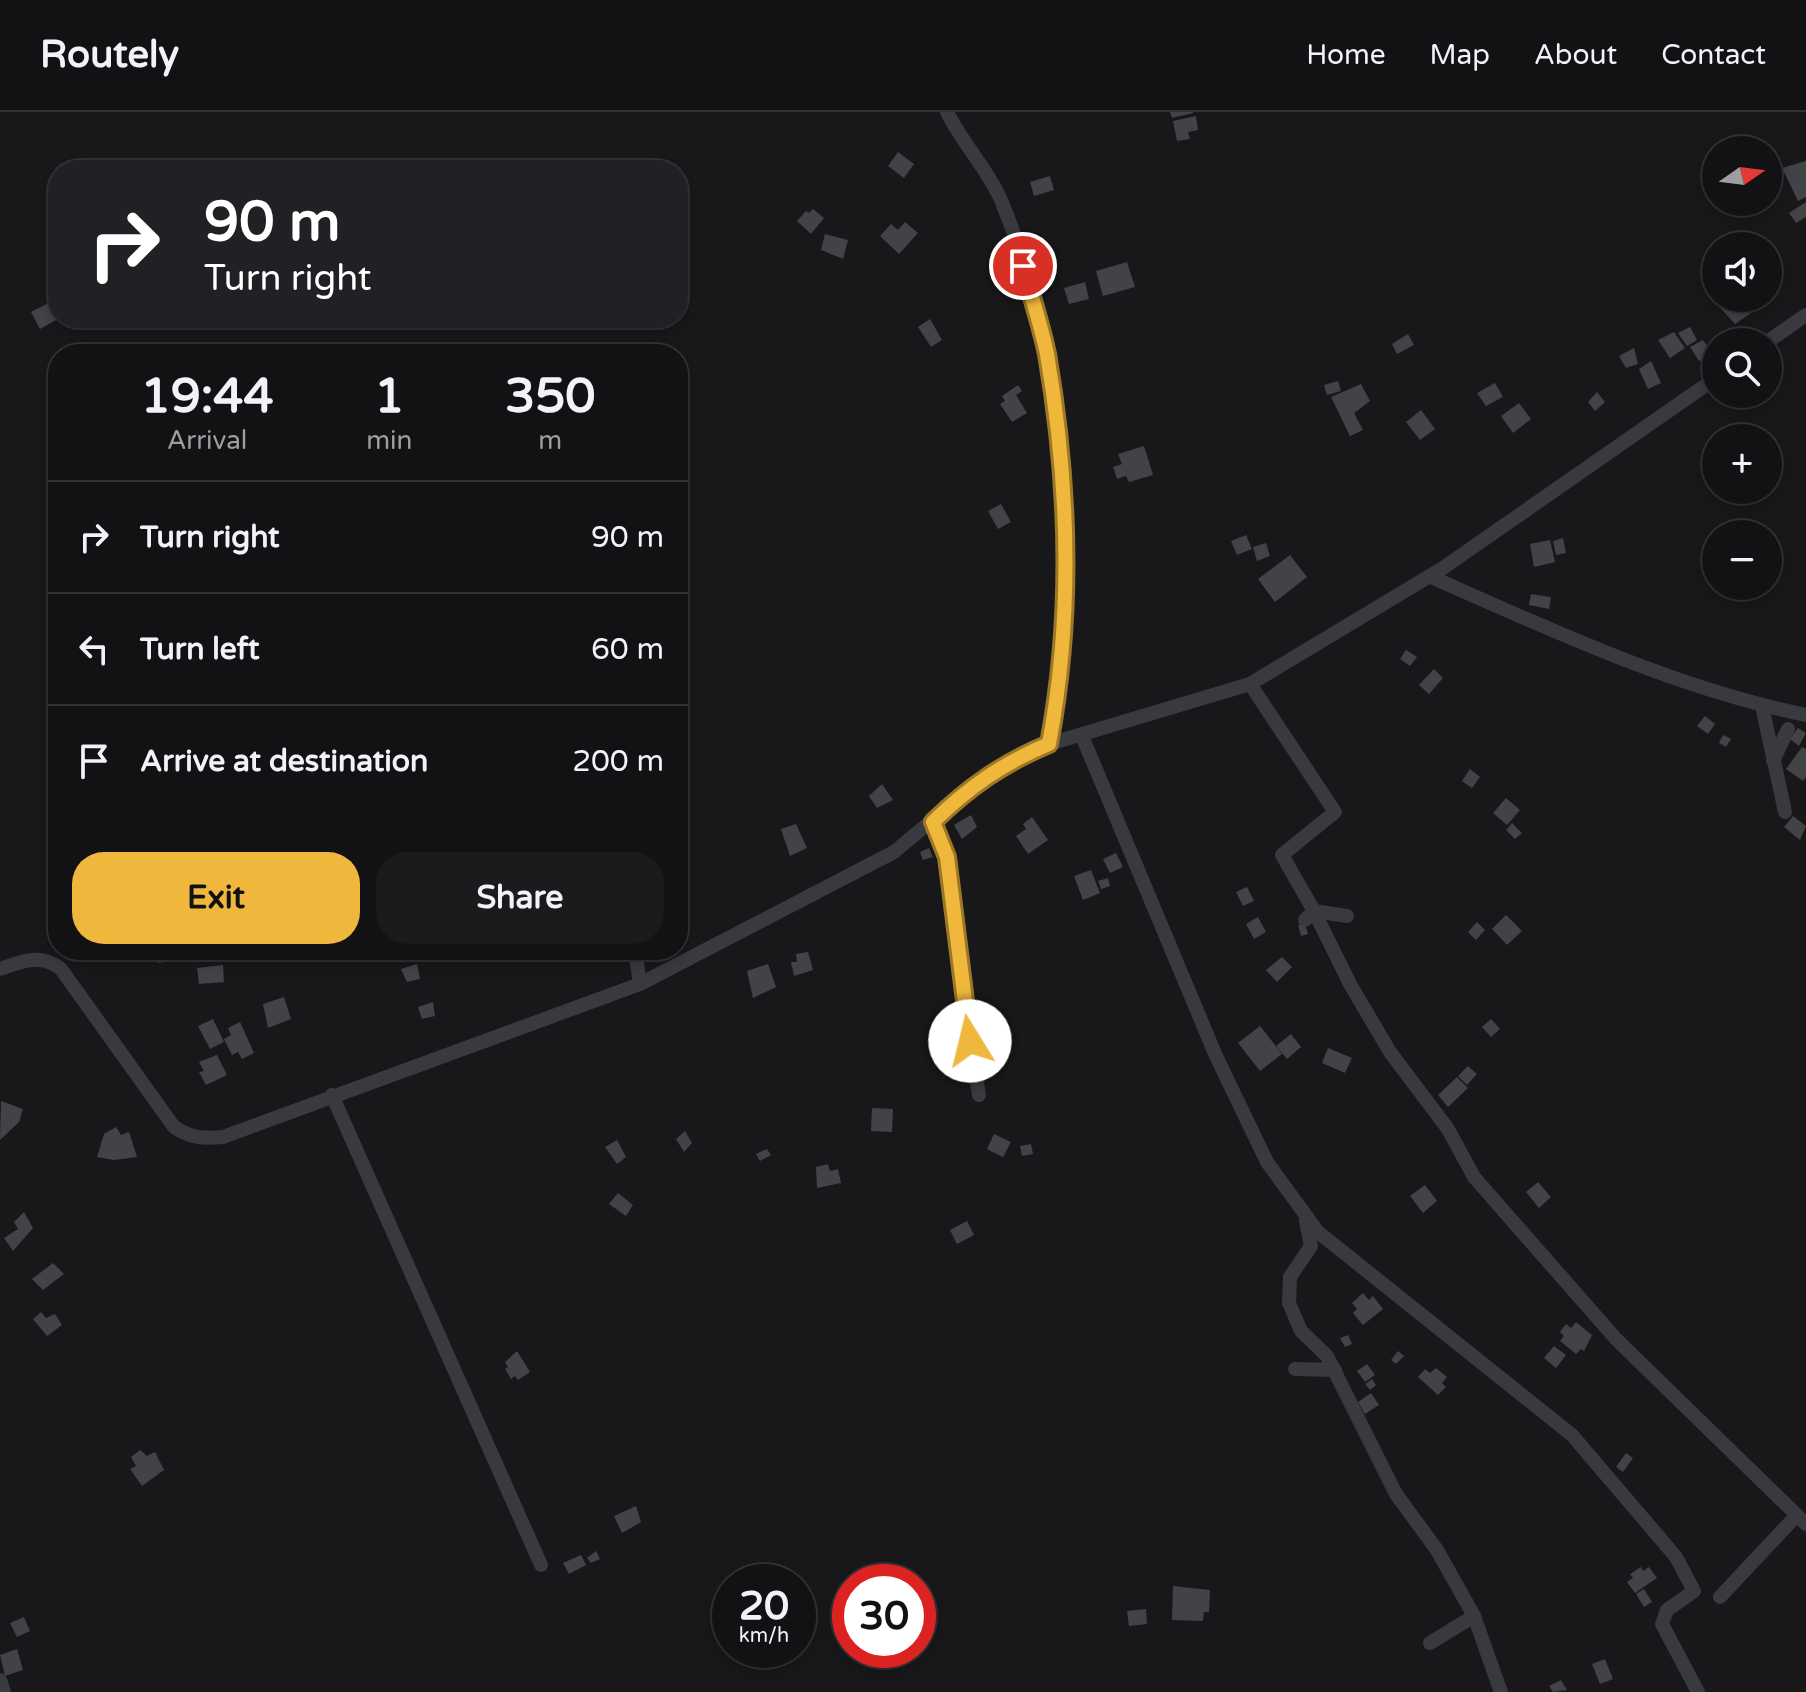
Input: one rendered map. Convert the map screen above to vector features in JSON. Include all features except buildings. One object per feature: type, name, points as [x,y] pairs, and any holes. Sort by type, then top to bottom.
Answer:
[{"type":"street","points":[[947,112],[960,138],[999,196],[1015,237],[1046,353],[1056,430],[1066,564],[1061,684],[1049,744]]},
{"type":"street","points":[[1782,332],[1806,315]]},
{"type":"street","points":[[688,959],[894,852],[985,776],[1010,760],[1049,744],[1250,684],[1429,576],[1702,388]]},
{"type":"street","points":[[1429,576],[1580,643],[1762,706],[1806,715]]},
{"type":"street","points":[[1250,684],[1335,812],[1282,855],[1310,915],[1390,1052],[1448,1129],[1474,1177],[1616,1339],[1802,1520],[1720,1597]]},
{"type":"street","points":[[1762,706],[1785,812]]},
{"type":"street","points":[[1772,762],[1788,729]]},
{"type":"street","points":[[1082,736],[1216,1056],[1267,1162],[1318,1232],[1572,1435],[1676,1557],[1694,1591],[1667,1610],[1662,1624],[1698,1692]]},
{"type":"street","points":[[933,822],[947,857],[961,987],[979,1095]]},
{"type":"street","points":[[1310,915],[1347,916]]},
{"type":"street","points":[[0,969],[42,958],[61,969],[174,1127],[187,1136],[223,1137],[640,984],[686,960]]},
{"type":"street","points":[[636,960],[640,984]]},
{"type":"street","points":[[332,1095],[541,1565]]},
{"type":"street","points":[[1304,1213],[1311,1246],[1290,1277],[1289,1303],[1301,1331],[1327,1356],[1396,1494],[1437,1550],[1474,1616],[1501,1692]]},
{"type":"street","points":[[1295,1369],[1335,1370]]},
{"type":"street","points":[[1430,1643],[1474,1616]]},
{"type":"street","points":[[0,1680],[4,1692]]},
{"type":"route","points":[[970,1041],[947,857],[933,822],[985,776],[1010,760],[1049,744],[1061,684],[1065,631],[1066,564],[1056,430],[1046,353],[1023,266]]}]
